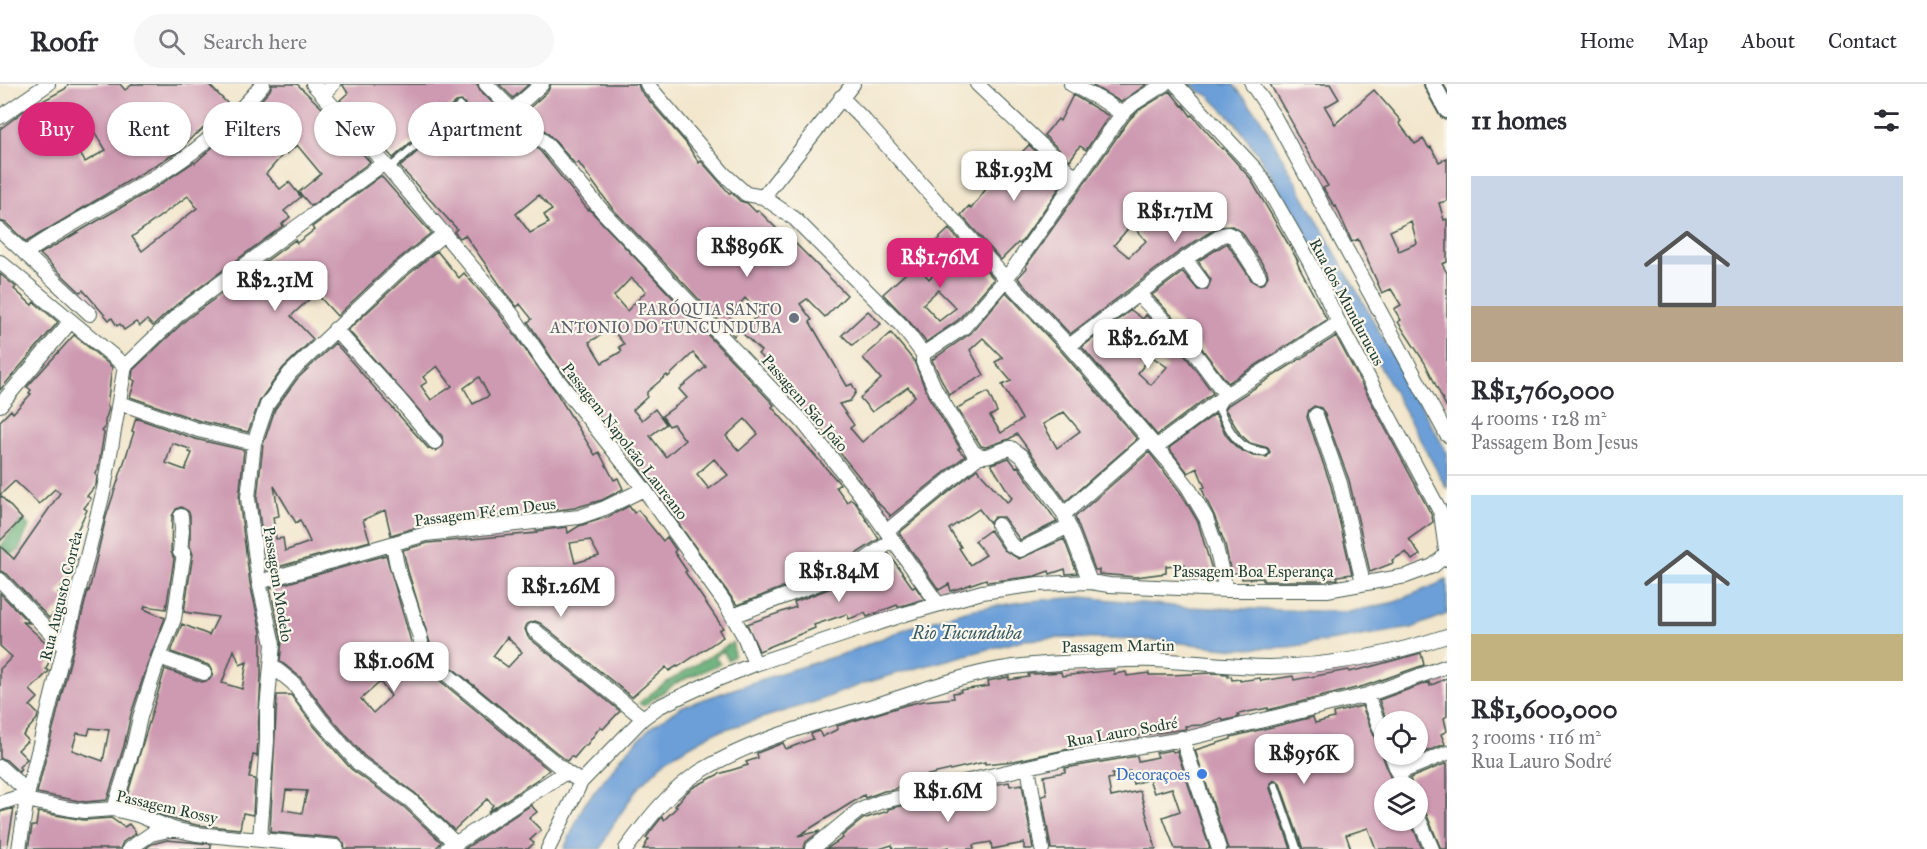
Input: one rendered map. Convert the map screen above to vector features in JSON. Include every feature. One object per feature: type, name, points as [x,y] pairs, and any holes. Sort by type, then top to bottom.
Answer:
[{"type":"street","points":[[0,117],[48,84]]},
{"type":"street","points":[[26,253],[73,222],[171,167],[226,125],[263,84]]},
{"type":"street","name":"Passagem Napoleão Laureano","points":[[313,84],[445,233],[511,313],[546,365],[644,489],[733,616],[755,664]]},
{"type":"street","points":[[322,95],[333,84]]},
{"type":"street","name":"Passagem São João","points":[[486,84],[505,102]]},
{"type":"street","points":[[522,102],[542,84]]},
{"type":"street","points":[[647,84],[724,174],[746,194],[763,197],[795,219],[902,326],[923,354],[923,363],[940,399],[967,444],[979,456],[985,457],[1011,448],[1022,456],[1066,520],[1090,582]]},
{"type":"street","points":[[763,197],[853,84]]},
{"type":"street","points":[[977,84],[1076,178]]},
{"type":"street","points":[[1071,84],[1122,114]]},
{"type":"street","points":[[923,354],[964,327],[1006,279],[1122,114],[1134,103],[1164,84]]},
{"type":"street","name":"Rua dos Mundurucus","points":[[1176,84],[1256,170],[1308,259],[1441,513],[1447,556]]},
{"type":"street","name":"Rua dos Mundurucus","points":[[1252,84],[1275,118],[1447,435]]},
{"type":"street","points":[[1433,84],[1447,110]]},
{"type":"street","points":[[841,97],[1069,346],[1188,487],[1206,518],[1216,547],[1226,590]]},
{"type":"street","name":"Passagem São João","points":[[544,142],[612,221],[803,422],[890,535],[938,604]]},
{"type":"street","points":[[0,262],[125,366],[181,312],[387,166]]},
{"type":"street","points":[[0,230],[90,314]]},
{"type":"street","name":"Passagem Modelo","points":[[260,839],[273,644],[260,582],[248,498],[254,443],[266,408],[290,373],[397,272],[445,233]]},
{"type":"street","points":[[1069,346],[1219,236],[1228,234],[1234,237],[1259,276]]},
{"type":"street","points":[[1185,259],[1202,282]]},
{"type":"street","points":[[1138,294],[1190,347],[1226,395]]},
{"type":"street","points":[[0,405],[71,321]]},
{"type":"street","points":[[998,525],[1011,545],[1020,550],[1066,520],[1153,444],[1339,322]]},
{"type":"street","points":[[335,329],[435,441]]},
{"type":"street","name":"Rua Augusto Corrêa","points":[[18,849],[28,796],[104,489],[125,366]]},
{"type":"street","points":[[120,403],[198,430],[254,443]]},
{"type":"street","points":[[1317,415],[1340,483],[1363,583]]},
{"type":"street","points":[[733,616],[840,575],[855,567],[979,456]]},
{"type":"street","name":"Passagem Fé em Deus","points":[[260,582],[426,534],[579,517],[605,508],[644,489]]},
{"type":"street","points":[[114,809],[159,657],[174,619],[184,553],[180,552],[181,516]]},
{"type":"street","points":[[394,543],[394,559],[414,613],[421,646],[439,668],[566,772],[582,782]]},
{"type":"street","name":"Passagem Boa Esperança","points":[[548,849],[582,782],[643,718],[658,707],[755,664],[938,604],[982,592],[1017,586],[1090,582],[1109,585],[1226,590],[1328,590],[1406,576],[1433,566],[1447,556]]},
{"type":"street","points":[[0,580],[65,648]]},
{"type":"street","points":[[534,630],[643,718]]},
{"type":"street","name":"Passagem Martin","points":[[626,849],[657,808],[700,772],[737,752],[795,729],[999,669],[1061,663],[1141,660],[1268,667],[1369,656],[1447,636]]},
{"type":"street","points":[[159,657],[204,673]]},
{"type":"street","points":[[271,665],[293,683],[358,763],[410,800],[452,846],[566,772]]},
{"type":"street","name":"Rua Lauro Sodré","points":[[812,849],[858,811],[880,802],[1028,767],[1189,738],[1367,695],[1447,666]]},
{"type":"street","points":[[1367,695],[1374,713]]},
{"type":"street","points":[[1182,738],[1219,849]]},
{"type":"street","points":[[1398,773],[1447,753]]},
{"type":"street","points":[[1395,765],[1400,777]]},
{"type":"street","points":[[0,767],[28,796]]},
{"type":"street","points":[[1028,767],[1042,849]]},
{"type":"street","points":[[0,803],[28,796]]},
{"type":"street","name":"Passagem Rossy","points":[[28,796],[78,810],[114,809],[138,815],[173,829],[213,836],[336,847]]},
{"type":"street","points":[[129,849],[151,834],[173,829]]},
{"type":"street","points":[[1424,831],[1432,849]]},
{"type":"lane","points":[[387,166],[408,149]]},
{"type":"lane","points":[[1226,395],[1219,408],[1240,444],[1250,450],[1264,452]]},
{"type":"lane","points":[[1275,786],[1297,849]]},
{"type":"green space","points":[[24,521],[29,526],[19,550],[13,554],[7,552],[0,560],[0,547],[20,522]]},
{"type":"green space","points":[[733,642],[734,656],[728,660],[723,651],[715,657],[720,664],[676,683],[643,706],[639,703],[662,685]]},
{"type":"water","points":[[1191,84],[1233,84],[1259,116],[1447,453],[1447,489],[1329,273],[1258,154],[1235,122],[1209,96]]},
{"type":"water","name":"Rio Tucunduba","points":[[1447,580],[1447,614],[1412,628],[1289,647],[1236,649],[1153,640],[1061,638],[1023,640],[862,684],[814,702],[713,733],[668,758],[637,789],[609,831],[601,849],[564,849],[584,805],[625,753],[651,727],[681,707],[846,653],[910,627],[969,610],[1028,601],[1082,597],[1183,607],[1349,612],[1395,602]]},
{"type":"building","points":[[69,84],[120,84],[125,90],[133,84],[208,84],[226,102],[203,102],[203,129],[191,138],[191,102],[107,102],[107,156],[171,156],[26,242],[6,223],[0,221],[0,129],[18,116],[18,156],[81,156],[85,162],[106,150],[95,133],[95,102],[41,102],[65,89]]},
{"type":"building","points":[[272,84],[297,84],[316,102],[314,156],[365,156],[370,162],[311,206],[299,192],[321,174],[302,151],[302,102],[260,102]]},
{"type":"building","points":[[342,84],[477,84],[492,102],[408,102],[408,145],[396,155],[396,102],[342,102],[340,100],[348,93]]},
{"type":"building","points":[[499,84],[529,84],[513,98]]},
{"type":"building","points":[[551,84],[638,84],[640,90],[686,143],[699,163],[701,161],[730,194],[731,192],[740,201],[747,203],[756,212],[758,210],[786,238],[788,236],[847,295],[825,317],[807,299],[800,304],[812,320],[810,322],[847,386],[852,384],[856,392],[850,401],[839,404],[854,425],[850,428],[862,442],[915,396],[908,387],[872,412],[860,398],[881,379],[863,358],[891,333],[914,361],[928,396],[960,448],[958,449],[965,456],[889,517],[890,515],[875,500],[869,489],[819,427],[823,424],[814,410],[808,414],[796,402],[777,377],[780,374],[758,354],[761,351],[741,332],[760,313],[745,298],[729,316],[741,329],[734,336],[612,208],[578,162],[575,164],[544,130],[544,102],[536,102],[548,91]]},
{"type":"building","points":[[1094,84],[1147,84],[1121,102],[1093,86]]},
{"type":"building","points":[[1270,84],[1330,84],[1339,99],[1325,107],[1335,124],[1374,90],[1401,121],[1399,123],[1415,144],[1423,139],[1429,148],[1431,147],[1439,162],[1447,158],[1447,201],[1439,203],[1444,220],[1447,219],[1447,262],[1442,264],[1447,273],[1447,408],[1425,363],[1398,322],[1401,320],[1394,309],[1401,305],[1391,289],[1382,293],[1358,239],[1352,242],[1336,206],[1323,188],[1328,186],[1297,135]],"holes":[[[1411,221],[1417,243],[1399,251],[1390,231]]]},
{"type":"building","points":[[1170,91],[1250,178],[1298,261],[1327,320],[1228,383],[1196,341],[1152,295],[1183,272],[1198,290],[1207,290],[1211,280],[1198,261],[1227,243],[1252,281],[1259,285],[1264,283],[1268,276],[1267,271],[1242,232],[1232,226],[1218,227],[1180,251],[1070,334],[1018,278],[1129,120],[1139,110]],"holes":[[[1132,224],[1146,241],[1129,257],[1114,245]]]},
{"type":"building","points":[[1073,95],[1109,116],[1086,150],[1080,146],[1070,160],[1044,135],[1058,119],[1060,121]]},
{"type":"building","points":[[1029,145],[1065,180],[1020,244],[1018,243],[1001,260],[961,215],[969,206],[971,209],[989,185],[991,187],[999,175]]},
{"type":"building","points":[[203,156],[282,156],[266,174],[280,189],[289,182],[301,197],[284,211],[290,217],[282,224],[284,225],[176,305],[153,326],[147,320],[140,326],[136,322],[124,330],[120,324],[117,326],[112,318],[109,320],[83,290],[80,292],[40,254],[195,163]],"holes":[[[188,196],[197,208],[142,251],[132,237]]]},
{"type":"building","points":[[412,156],[544,156],[588,210],[774,405],[772,407],[840,484],[836,487],[847,502],[851,499],[855,502],[879,539],[836,567],[737,605],[637,466],[632,457],[634,456],[625,443],[627,442],[613,420],[605,425],[585,396],[583,397],[553,360],[528,322],[532,319],[520,304],[517,307],[505,292],[465,235],[460,238],[454,232],[457,229],[400,167]],"holes":[[[539,195],[552,210],[544,215],[549,223],[530,233],[516,214]],[[631,278],[646,291],[627,311],[614,296]],[[612,329],[624,344],[619,347],[622,351],[602,363],[589,342]],[[693,353],[706,367],[679,389],[687,398],[662,416],[669,426],[673,424],[685,440],[666,457],[650,436],[666,424],[655,409],[642,420],[633,410],[647,397],[647,392],[667,375],[668,377]],[[745,419],[758,434],[739,451],[726,436]],[[714,459],[728,475],[709,489],[697,474]]]},
{"type":"building","points":[[381,176],[431,233],[391,265],[337,316],[316,293],[291,316],[313,339],[283,368],[260,400],[248,432],[200,421],[130,397],[135,381],[132,379],[133,370],[187,319],[295,240],[297,243],[314,230],[312,227]]},
{"type":"building","points":[[949,229],[994,279],[958,320],[926,342],[883,294],[916,264],[929,279],[946,263],[931,246]],"holes":[[[938,290],[956,308],[939,321],[923,304]]]},
{"type":"building","points":[[437,251],[459,278],[464,273],[498,312],[556,392],[595,455],[599,452],[614,480],[618,478],[623,489],[602,500],[574,508],[500,517],[499,515],[457,522],[456,519],[424,525],[391,535],[385,510],[363,520],[370,541],[267,570],[257,498],[263,445],[275,409],[297,379],[335,343],[428,448],[436,451],[443,446],[442,436],[348,330]],"holes":[[[437,366],[452,386],[431,400],[421,386],[427,382],[423,377]],[[479,377],[489,396],[473,404],[464,388]],[[274,486],[296,523],[300,520],[310,542],[285,551],[283,538],[276,539],[273,517],[279,516]]]},
{"type":"building","points":[[0,274],[32,305],[34,302],[58,322],[0,390]]},
{"type":"building","points":[[1006,292],[1062,352],[1137,439],[1066,501],[1017,434],[986,447],[981,446],[957,408],[988,392],[997,412],[990,416],[1001,433],[1022,419],[1002,385],[1011,381],[995,362],[1003,358],[983,338],[970,350],[984,375],[949,395],[932,360],[971,333]],"holes":[[[1064,412],[1080,431],[1057,448],[1043,424]]]},
{"type":"building","points":[[1131,310],[1143,319],[1146,315],[1183,353],[1213,393],[1157,435],[1082,347]],"holes":[[[1151,356],[1167,367],[1151,385],[1138,373]]]},
{"type":"building","points":[[868,311],[881,324],[852,345],[842,335]]},
{"type":"building","points":[[74,335],[112,367],[107,406],[109,408],[105,428],[102,431],[104,433],[98,470],[95,474],[97,476],[96,485],[87,496],[91,499],[84,508],[87,510],[75,535],[79,538],[70,553],[77,559],[58,593],[67,601],[49,618],[7,574],[0,571],[0,546],[14,559],[60,493],[55,489],[39,504],[15,481],[0,495],[0,421],[11,410],[13,413],[31,394],[29,393],[31,390],[27,387]]},
{"type":"building","points":[[1336,336],[1432,516],[1433,522],[1409,539],[1420,555],[1412,560],[1406,552],[1392,560],[1393,563],[1370,572],[1349,480],[1324,412],[1321,408],[1314,406],[1309,410],[1307,417],[1331,486],[1352,574],[1337,576],[1338,579],[1320,581],[1242,579],[1242,573],[1231,573],[1225,544],[1206,499],[1202,488],[1205,487],[1197,468],[1188,473],[1169,448],[1215,414],[1226,435],[1237,448],[1253,456],[1267,457],[1270,452],[1268,448],[1250,443],[1240,434],[1225,409]]},
{"type":"building","points":[[136,418],[195,439],[244,450],[239,499],[250,583],[261,632],[261,674],[257,756],[253,755],[249,778],[255,779],[253,815],[243,813],[240,829],[197,825],[125,803],[165,669],[202,682],[209,680],[213,675],[208,665],[171,652],[182,624],[209,635],[218,617],[184,612],[193,554],[190,546],[190,515],[181,507],[176,509],[172,516],[171,552],[174,559],[166,609],[145,606],[144,609],[165,618],[131,714],[124,746],[107,800],[85,802],[37,793],[106,517],[134,432],[132,431]],"holes":[[[172,443],[190,449],[189,452],[192,453],[185,470],[166,463]],[[234,650],[240,665],[247,662],[242,689],[222,683]],[[90,728],[109,730],[103,761],[72,750],[77,733],[88,735]]]},
{"type":"building","points":[[1149,452],[1180,492],[1198,522],[1214,577],[1185,577],[1184,564],[1166,566],[1166,573],[1136,577],[1099,574],[1099,570],[1095,570],[1075,517]]},
{"type":"building","points":[[1009,458],[1016,467],[1018,466],[1057,522],[1020,540],[1003,517],[994,517],[990,523],[979,509],[949,529],[961,547],[959,548],[970,565],[986,555],[975,541],[990,530],[1004,550],[1019,559],[1064,539],[1077,573],[1066,574],[1065,569],[1035,576],[987,582],[986,579],[951,591],[949,584],[939,590],[899,533],[977,469],[1007,502],[1012,498],[991,464]]},
{"type":"building","points":[[0,495],[22,519],[0,541]]},
{"type":"building","points":[[629,506],[634,513],[638,510],[663,541],[667,537],[687,571],[685,572],[723,628],[719,630],[723,637],[678,667],[669,671],[666,667],[632,697],[540,623],[535,621],[527,624],[525,629],[528,637],[620,711],[603,729],[600,727],[574,758],[571,756],[567,761],[445,662],[430,643],[403,550],[428,543],[537,533],[536,531],[567,527],[568,533],[579,526],[608,517]],"holes":[[[590,540],[599,556],[575,563],[570,543]],[[507,637],[522,652],[508,667],[493,656]]]},
{"type":"building","points":[[889,554],[913,588],[915,586],[924,599],[898,607],[897,605],[867,617],[865,613],[849,619],[847,614],[814,625],[815,628],[759,651],[747,624],[796,607],[794,602],[844,583]]},
{"type":"building","points":[[386,555],[414,652],[433,675],[549,770],[488,812],[493,805],[487,799],[454,830],[415,793],[364,756],[300,677],[280,661],[282,642],[270,588]],"holes":[[[380,682],[391,696],[373,713],[361,699]]]},
{"type":"building","points":[[0,593],[29,623],[23,622],[54,650],[46,669],[49,671],[30,690],[38,698],[30,706],[38,714],[37,719],[23,735],[28,740],[18,750],[27,759],[19,767],[21,769],[19,772],[6,760],[0,758],[0,669],[12,657],[0,646]]},
{"type":"building","points":[[1421,653],[1424,665],[1364,686],[1268,710],[1268,708],[1238,714],[1239,717],[1223,721],[1222,718],[1202,725],[1185,726],[1186,729],[1115,739],[1014,761],[985,764],[985,762],[919,777],[893,790],[865,798],[864,795],[798,836],[820,831],[806,842],[803,849],[643,849],[650,832],[662,817],[664,820],[677,807],[675,806],[685,794],[719,774],[748,765],[746,762],[758,758],[757,753],[783,743],[786,749],[813,739],[811,734],[819,731],[822,737],[838,729],[837,726],[906,705],[954,698],[953,693],[961,692],[960,690],[989,686],[988,681],[1009,677],[1009,680],[1029,677],[1028,674],[1061,672],[1062,676],[1114,670],[1114,674],[1126,672],[1127,676],[1149,673],[1149,675],[1172,675],[1212,673],[1228,674],[1232,680],[1240,679],[1240,681],[1260,678],[1261,681],[1293,676],[1294,680],[1348,670],[1349,672]]},
{"type":"building","points":[[1447,678],[1447,716],[1444,718],[1447,731],[1441,734],[1445,744],[1428,751],[1428,711],[1383,711],[1379,700],[1429,682],[1430,686]]},
{"type":"building","points":[[277,695],[291,695],[313,725],[351,769],[404,807],[441,842],[435,849],[345,849],[344,843],[337,838],[270,832]],"holes":[[[286,790],[307,791],[302,813],[283,810]]]},
{"type":"building","points":[[1362,706],[1374,736],[1374,765],[1386,765],[1390,777],[1374,777],[1374,831],[1415,831],[1422,849],[1376,849],[1368,828],[1346,835],[1351,849],[1303,849],[1280,784],[1275,780],[1270,783],[1270,788],[1291,849],[1228,849],[1195,750],[1231,739],[1231,737],[1313,717],[1315,723],[1334,718],[1333,713]]},
{"type":"building","points":[[1177,751],[1210,849],[1175,849],[1163,817],[1180,811],[1172,788],[1154,793],[1149,779],[1133,784],[1130,771],[1112,774],[1113,778],[1108,779],[1111,797],[1140,791],[1156,849],[1051,849],[1042,796],[1047,795],[1044,776],[1065,772],[1065,768],[1137,756],[1138,761],[1158,757],[1156,753]]},
{"type":"building","points":[[1447,763],[1447,849],[1441,849],[1428,818],[1428,777],[1412,777]]},
{"type":"building","points":[[1009,782],[1010,786],[1022,784],[1033,849],[1024,849],[1024,843],[992,849],[991,842],[973,845],[974,849],[949,849],[949,847],[893,849],[892,845],[879,849],[826,849],[843,838],[842,836],[863,819],[888,811],[888,809],[927,800],[938,801],[972,791],[972,789]]},
{"type":"building","points":[[531,805],[537,812],[529,818],[541,830],[530,840],[534,843],[528,849],[464,849]]},
{"type":"building","points":[[14,808],[7,849],[0,849],[0,812]]},
{"type":"building","points":[[38,812],[84,820],[111,818],[124,827],[129,824],[136,833],[123,842],[120,849],[28,849],[32,826],[36,826]]},
{"type":"building","points":[[167,840],[211,844],[211,849],[145,849],[152,844]]},
{"type":"place","name":"PARÓQUIA SANTO ANTONIO DO TUNCUNDUBA","points":[[794,318]]},
{"type":"place","name":"Decoraçoes","points":[[1202,774]]}]
